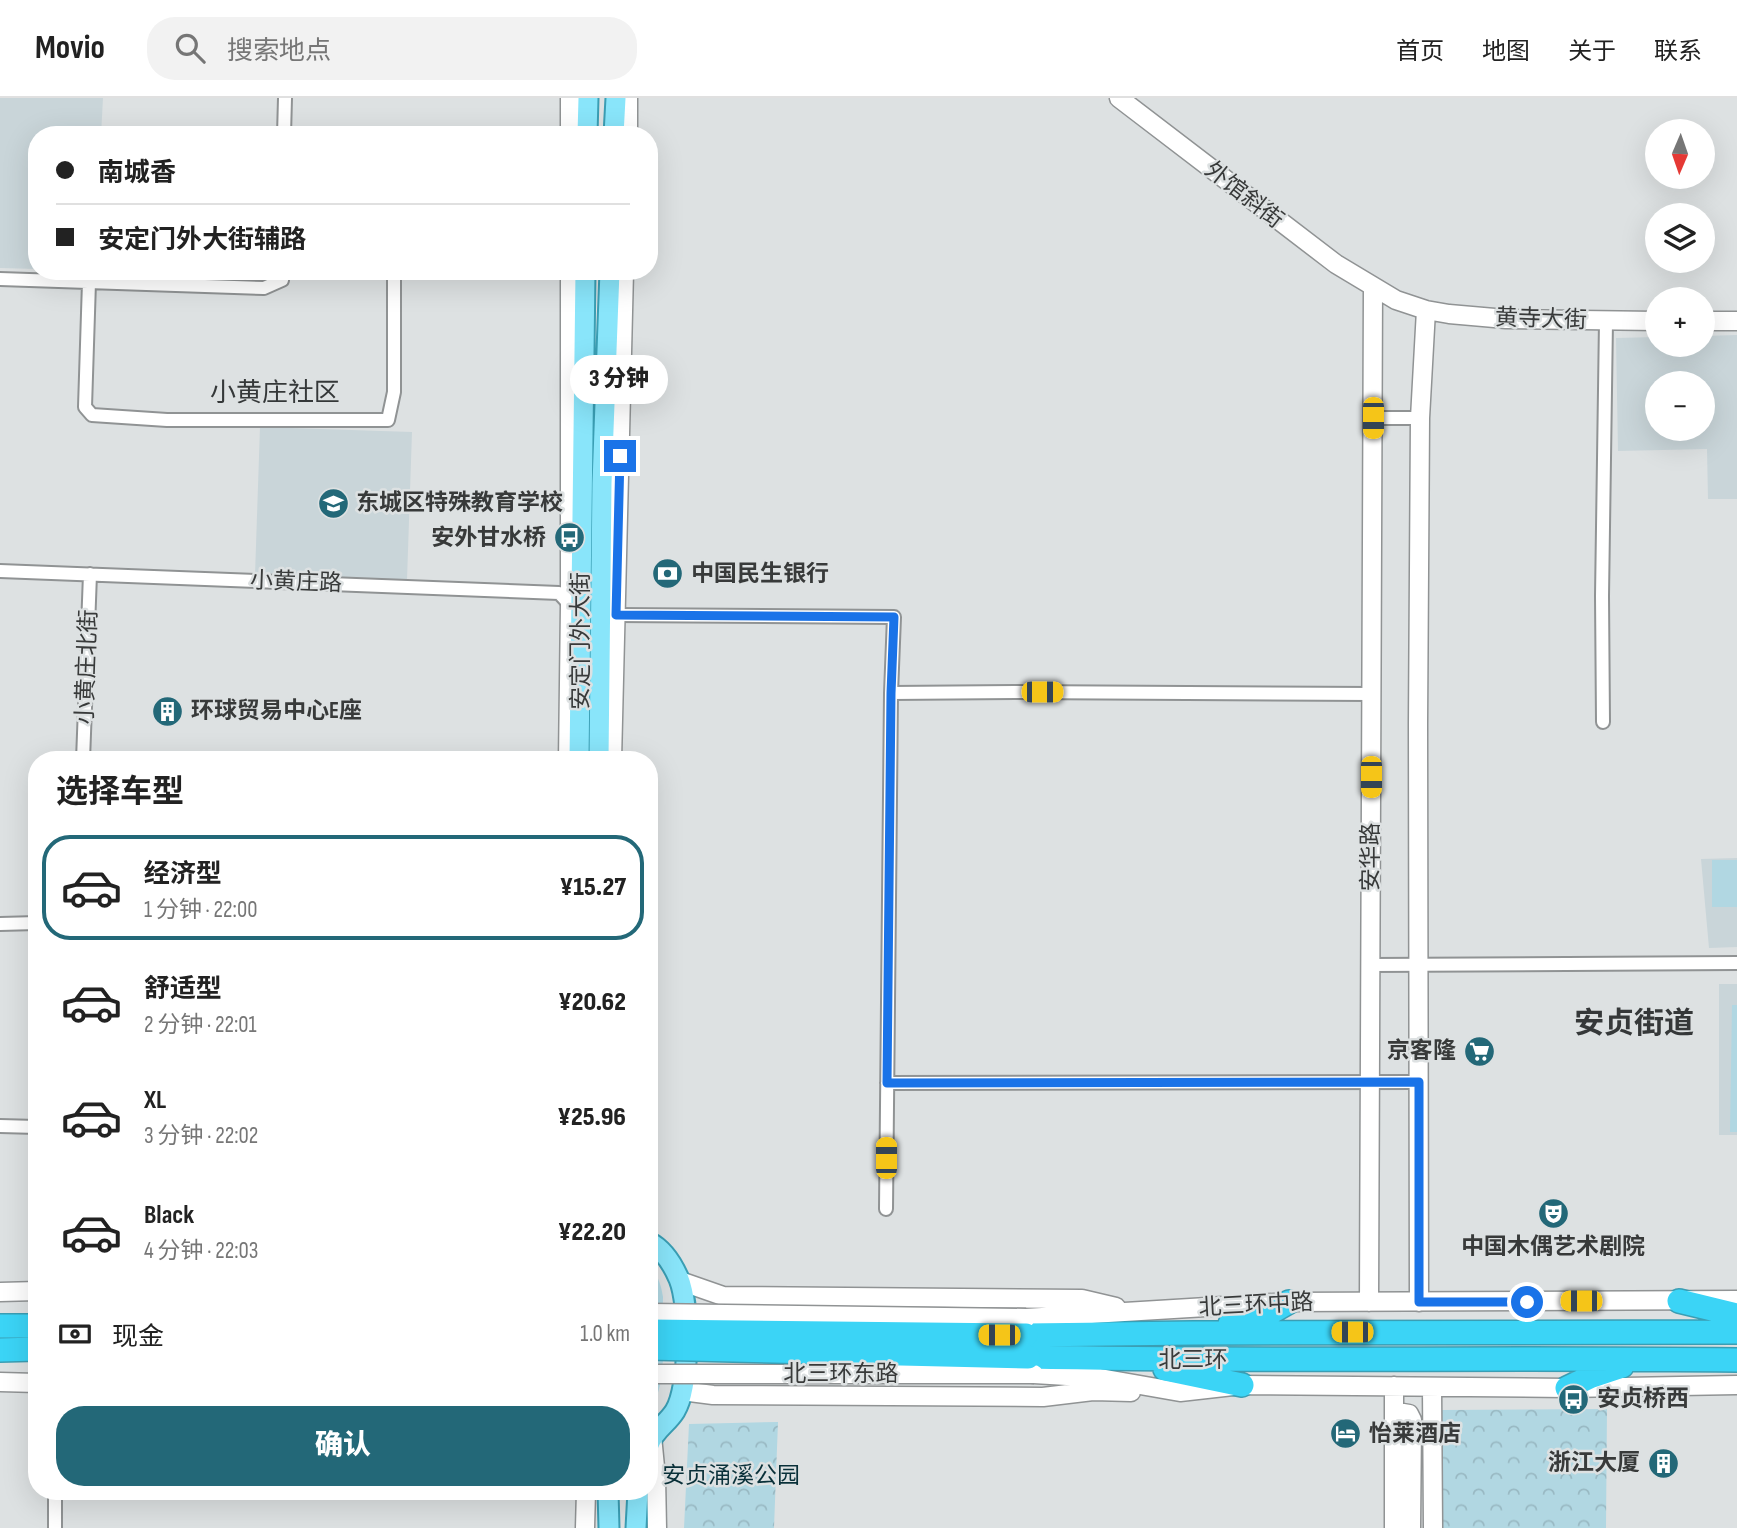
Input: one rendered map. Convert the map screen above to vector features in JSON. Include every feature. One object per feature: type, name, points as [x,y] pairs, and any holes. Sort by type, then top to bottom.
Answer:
[{"type":"highway","points":[[1679,1301],[1737,1315]]},
{"type":"highway","points":[[1193,1333],[1268,1314],[1289,1302]]},
{"type":"highway","points":[[0,1326],[28,1326]]},
{"type":"highway","name":"北三环","points":[[658,1331],[1028,1346],[1143,1359],[1737,1360]]},
{"type":"highway","name":"北三环","points":[[658,1348],[1028,1346],[1193,1333],[1737,1332]]},
{"type":"highway","points":[[0,1350],[28,1349]]},
{"type":"highway","points":[[1143,1359],[1167,1371],[1242,1385]]},
{"type":"highway","points":[[1567,1388],[1637,1359]]},
{"type":"main road","points":[[587,126],[588,98]]},
{"type":"main road","points":[[614,126],[616,98]]},
{"type":"main road","name":"安定门外大街","points":[[585,280],[592,613],[599,751]]},
{"type":"main road","name":"安定门外大街","points":[[580,751],[602,483],[610,280]]},
{"type":"main road","points":[[658,1248],[680,1281],[685,1306],[685,1367],[682,1391],[675,1411],[658,1432]]},
{"type":"main road","points":[[608,1500],[609,1528]]},
{"type":"main road","points":[[636,1528],[638,1500]]},
{"type":"street","points":[[284,126],[285,98]]},
{"type":"street","points":[[570,98],[570,126]]},
{"type":"street","points":[[628,98],[628,126]]},
{"type":"street","name":"外馆斜街","points":[[1119,98],[1336,264],[1396,300],[1426,310]]},
{"type":"street","points":[[0,279],[28,280]]},
{"type":"street","points":[[30,280],[264,288],[280,280]]},
{"type":"street","points":[[89,282],[85,407],[92,415],[167,420],[388,420],[394,392],[394,280]]},
{"type":"street","points":[[571,280],[592,613],[611,751]]},
{"type":"street","points":[[569,751],[592,613],[623,280]]},
{"type":"street","name":"安华路","points":[[1369,1302],[1373,287]]},
{"type":"street","name":"安华路","points":[[1419,1302],[1420,418],[1426,310]]},
{"type":"street","name":"黄寺大街","points":[[1426,310],[1506,319],[1645,321]]},
{"type":"street","points":[[1603,722],[1606,321]]},
{"type":"street","points":[[1715,321],[1737,321]]},
{"type":"street","points":[[1373,418],[1420,418]]},
{"type":"street","name":"小黄庄路","points":[[0,571],[559,593],[592,613]]},
{"type":"street","name":"小黄庄北街","points":[[83,751],[90,574]]},
{"type":"street","points":[[592,613],[894,617],[886,1209]]},
{"type":"street","points":[[891,693],[1372,694]]},
{"type":"street","points":[[0,924],[28,923]]},
{"type":"street","points":[[1371,965],[1737,962]]},
{"type":"street","points":[[887,1083],[1419,1082]]},
{"type":"street","points":[[0,1126],[28,1127]]},
{"type":"street","points":[[680,1281],[723,1296],[1082,1299],[1133,1312]]},
{"type":"street","points":[[0,1292],[28,1291]]},
{"type":"street","name":"北三环中路","points":[[1028,1346],[1133,1312],[1289,1302],[1737,1300]]},
{"type":"street","points":[[658,1313],[1028,1346],[1100,1378],[1180,1392]]},
{"type":"street","name":"北三环东路","points":[[658,1373],[1028,1346]]},
{"type":"street","points":[[0,1382],[28,1383]]},
{"type":"street","points":[[682,1391],[713,1395],[1042,1397],[1093,1391],[1180,1392],[1242,1385],[1567,1388],[1737,1385]]},
{"type":"street","points":[[1389,1387],[1395,1419],[1394,1528]]},
{"type":"street","points":[[1383,1528],[1389,1387]]},
{"type":"street","points":[[1432,1387],[1433,1528]]},
{"type":"street","points":[[1395,1419],[1404,1413],[1412,1420],[1411,1528]]},
{"type":"street","points":[[1413,1435],[1432,1480]]},
{"type":"street","points":[[55,1500],[55,1528]]},
{"type":"street","points":[[585,1528],[586,1500]]},
{"type":"street","points":[[656,1500],[657,1528]]},
{"type":"shaded area","points":[[0,98],[103,98],[101,126],[28,126],[28,269],[0,268]]},
{"type":"shaded area","points":[[1737,335],[1737,499],[1708,499],[1707,449],[1618,451],[1616,338],[1645,337],[1645,357],[1715,357],[1715,336]]},
{"type":"shaded area","name":"东城区特殊教育学校","points":[[260,427],[412,432],[407,580],[255,575]]},
{"type":"shaded area","points":[[1737,858],[1737,947],[1709,948],[1701,859]]},
{"type":"shaded area","points":[[1719,984],[1737,984],[1737,1135],[1719,1135]]},
{"type":"green space","points":[[1712,860],[1737,860],[1737,907],[1712,907]]},
{"type":"green space","points":[[1732,1005],[1737,1005],[1737,1132],[1730,1132]]},
{"type":"green space","points":[[658,1279],[663,1297],[662,1372],[658,1390]]},
{"type":"green space","points":[[1607,1409],[1606,1528],[1442,1528],[1441,1410]]},
{"type":"green space","name":"安贞涌溪公园","points":[[778,1422],[774,1528],[684,1528],[689,1424]]},
{"type":"place","name":"东城区特殊教育学校","points":[[333,503]]},
{"type":"place","name":"安外甘水桥","points":[[569,538]]},
{"type":"place","name":"中国民生银行","points":[[668,574]]},
{"type":"place","name":"环球贸易中心E座","points":[[168,711]]},
{"type":"place","name":"京客隆","points":[[1479,1051]]},
{"type":"place","name":"中国木偶艺术剧院","points":[[1553,1213]]},
{"type":"place","name":"安贞桥西","points":[[1574,1399]]},
{"type":"place","name":"怡莱酒店","points":[[1346,1434]]},
{"type":"place","name":"浙江大厦","points":[[1663,1463]]},
{"type":"district","name":"小黄庄社区","points":[[275,393]]},
{"type":"district","name":"安贞街道","points":[[1634,1024]]},
{"type":"route","points":[[620,456],[616,615],[894,617],[887,1083],[1419,1082],[1419,1302],[1527,1302]]}]
